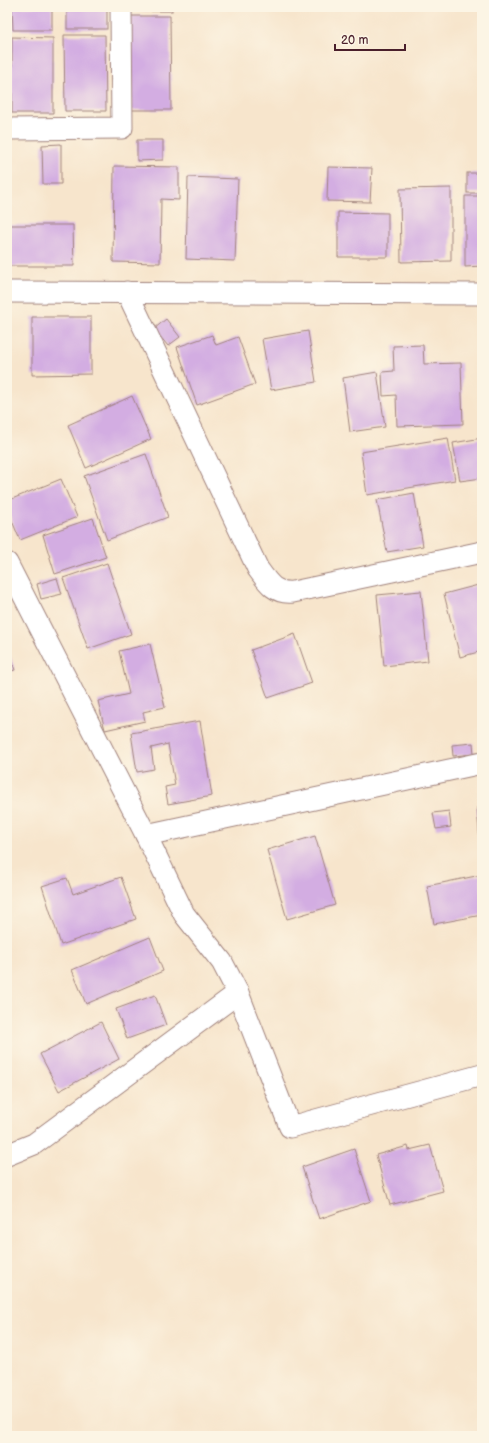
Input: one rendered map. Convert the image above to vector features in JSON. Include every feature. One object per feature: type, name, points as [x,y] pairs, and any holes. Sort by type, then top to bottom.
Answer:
[{"type":"street","points":[[7,129],[122,128],[121,7]]},
{"type":"street","points":[[7,292],[482,294]]},
{"type":"street","points":[[126,292],[258,569],[271,586],[278,591],[293,592],[482,552]]},
{"type":"street","points":[[7,563],[146,835],[184,914],[222,962],[238,993],[290,1127],[482,1075]]},
{"type":"street","points":[[146,835],[482,763]]},
{"type":"street","points":[[7,1155],[34,1144],[238,993]]},
{"type":"building","points":[[12,7],[52,7],[52,30],[13,30]]},
{"type":"building","points":[[67,7],[107,7],[107,29],[67,29]]},
{"type":"building","points":[[131,7],[172,7],[172,11],[131,11]]},
{"type":"building","points":[[130,16],[170,16],[171,110],[131,110]]},
{"type":"building","points":[[64,35],[105,35],[106,111],[65,111]]},
{"type":"building","points":[[12,37],[53,38],[53,113],[12,113]]},
{"type":"building","points":[[137,140],[163,140],[163,160],[137,161]]},
{"type":"building","points":[[61,144],[61,184],[43,184],[42,145]]},
{"type":"building","points":[[114,166],[179,167],[179,200],[161,199],[160,263],[113,262]]},
{"type":"building","points":[[328,167],[372,168],[370,202],[327,201]]},
{"type":"building","points":[[467,173],[482,173],[482,193],[467,193]]},
{"type":"building","points":[[188,177],[238,179],[235,261],[186,259]]},
{"type":"building","points":[[451,188],[451,261],[401,262],[400,189]]},
{"type":"building","points":[[465,196],[482,196],[482,266],[465,267]]},
{"type":"building","points":[[338,212],[388,213],[388,257],[338,257]]},
{"type":"building","points":[[8,225],[73,225],[74,266],[8,266]]},
{"type":"building","points":[[32,317],[91,317],[91,374],[32,375]]},
{"type":"building","points":[[166,319],[180,337],[168,346],[154,329]]},
{"type":"building","points":[[308,331],[316,382],[271,390],[262,339]]},
{"type":"building","points":[[212,335],[216,345],[238,337],[255,384],[197,405],[177,347]]},
{"type":"building","points":[[423,345],[424,364],[461,363],[463,424],[397,426],[396,395],[383,396],[382,372],[394,371],[393,346]]},
{"type":"building","points":[[377,372],[385,427],[350,432],[343,378]]},
{"type":"building","points":[[132,396],[151,439],[86,468],[68,425]]},
{"type":"building","points":[[448,438],[455,480],[367,495],[361,452]]},
{"type":"building","points":[[482,438],[482,478],[460,481],[453,443]]},
{"type":"building","points":[[146,454],[168,517],[107,540],[84,476]]},
{"type":"building","points":[[61,479],[77,517],[20,540],[7,509],[7,501]]},
{"type":"building","points":[[414,493],[423,546],[387,552],[377,500]]},
{"type":"building","points":[[93,518],[106,557],[55,574],[43,535]]},
{"type":"building","points":[[107,563],[131,634],[88,649],[63,578]]},
{"type":"building","points":[[57,578],[62,594],[41,599],[37,584]]},
{"type":"building","points":[[482,584],[482,651],[460,657],[444,594]]},
{"type":"building","points":[[421,591],[428,661],[384,666],[377,595]]},
{"type":"building","points":[[295,634],[312,683],[268,698],[251,650]]},
{"type":"building","points":[[150,644],[165,707],[143,712],[145,721],[105,730],[98,701],[129,694],[119,651]]},
{"type":"building","points":[[7,647],[15,670],[7,672]]},
{"type":"building","points":[[200,721],[212,796],[168,804],[165,787],[175,785],[168,744],[151,748],[154,769],[137,772],[131,733]]},
{"type":"building","points":[[473,743],[474,754],[453,756],[452,745]]},
{"type":"building","points":[[477,807],[482,807],[482,857],[481,857]]},
{"type":"building","points":[[449,811],[451,827],[436,829],[433,813]]},
{"type":"building","points":[[315,836],[335,905],[287,919],[267,850]]},
{"type":"building","points":[[481,875],[482,915],[434,924],[427,886]]},
{"type":"building","points":[[121,877],[136,919],[61,945],[42,886],[67,878],[73,894]]},
{"type":"building","points":[[150,937],[163,971],[86,1004],[72,970]]},
{"type":"building","points":[[155,995],[166,1025],[127,1039],[116,1009]]},
{"type":"building","points":[[101,1022],[119,1059],[59,1091],[40,1054]]},
{"type":"building","points":[[430,1145],[443,1191],[390,1205],[376,1155],[408,1146],[409,1150]]},
{"type":"building","points":[[354,1149],[371,1201],[319,1219],[302,1167]]}]
